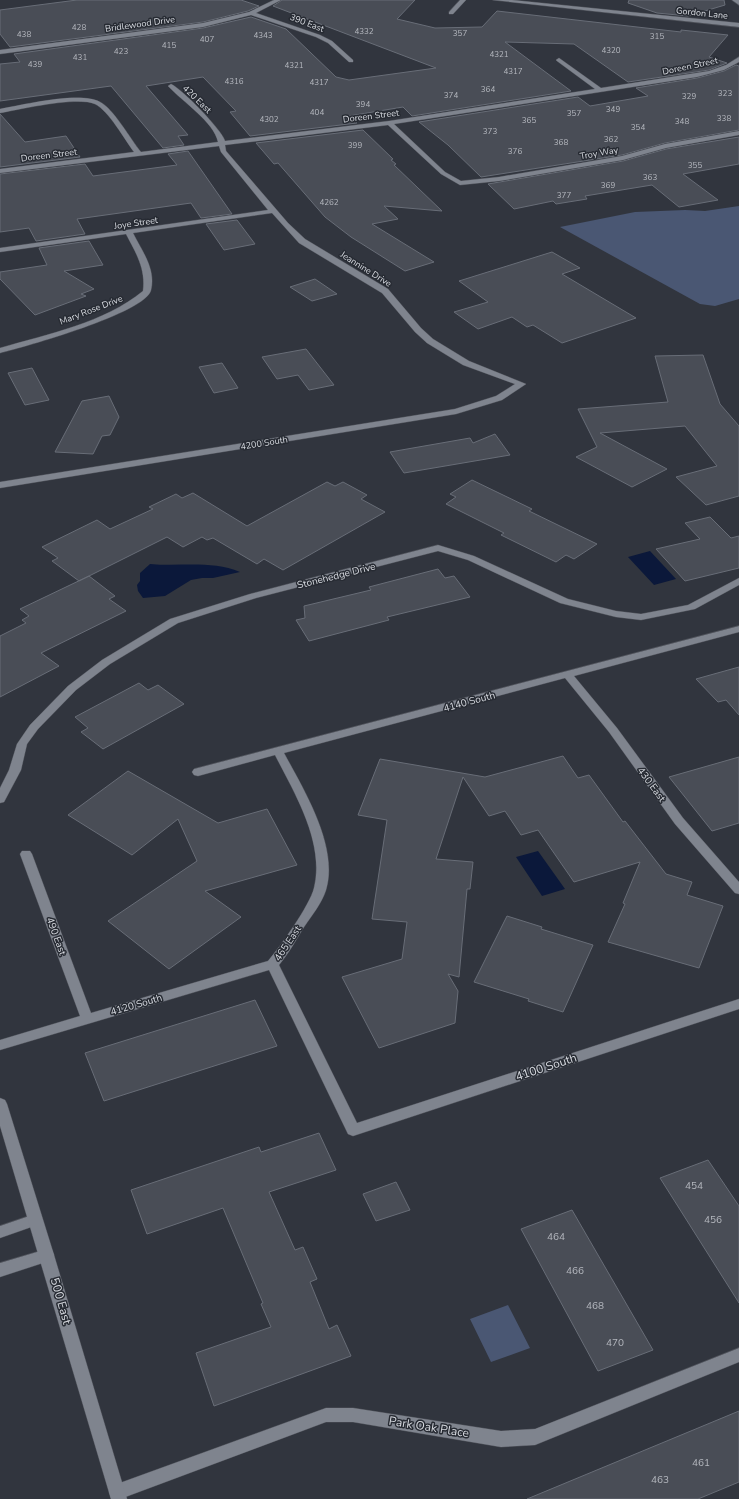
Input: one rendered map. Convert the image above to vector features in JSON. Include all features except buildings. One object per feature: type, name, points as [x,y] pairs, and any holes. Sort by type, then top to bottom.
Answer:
[{"type":"street","name":"Bridlewood Drive","points":[[0,52],[203,25],[251,13],[278,0]]},
{"type":"street","points":[[451,14],[463,0]]},
{"type":"street","name":"Gordon Lane","points":[[496,0],[739,25]]},
{"type":"street","name":"390 East","points":[[251,13],[318,36],[330,42],[351,61]]},
{"type":"street","name":"Doreen Street","points":[[0,171],[389,123],[601,91],[716,71],[734,63],[739,58]]},
{"type":"street","points":[[558,60],[601,91]]},
{"type":"street","name":"420 East","points":[[171,86],[221,137],[221,144]]},
{"type":"street","points":[[0,111],[71,101],[91,101],[103,107],[139,154]]},
{"type":"street","name":"Troy Way","points":[[389,123],[443,173],[460,183],[500,179],[623,158],[665,146],[739,133]]},
{"type":"street","name":"Jeannine Drive","points":[[221,144],[223,151],[274,212],[302,241],[385,291],[418,330],[430,341],[466,363],[522,384]]},
{"type":"street","name":"Joye Street","points":[[0,250],[274,212]]},
{"type":"street","name":"Mary Rose Drive","points":[[0,351],[58,334],[105,317],[131,305],[148,292],[150,279],[146,266],[129,233]]},
{"type":"street","name":"4200 South","points":[[0,485],[449,412],[499,398],[522,384]]},
{"type":"street","name":"Stonehedge Drive","points":[[0,799],[15,770],[22,744],[34,726],[72,688],[106,662],[174,621],[220,605],[438,548],[472,558],[564,601],[616,614],[641,617],[691,607],[739,582]]},
{"type":"street","name":"4140 South","points":[[198,772],[739,630]]},
{"type":"street","name":"430 East","points":[[568,675],[613,730],[679,821],[739,890]]},
{"type":"street","name":"465 East","points":[[278,751],[307,807],[318,839],[322,873],[320,890],[284,952],[272,964],[353,1130]]},
{"type":"street","name":"490 East","points":[[26,854],[87,1019]]},
{"type":"street","name":"4120 South","points":[[0,1045],[272,964]]},
{"type":"street","name":"4100 South","points":[[353,1130],[739,1004]]},
{"type":"street","name":"500 East","points":[[0,1104],[47,1255],[118,1496]]},
{"type":"street","points":[[0,1232],[36,1220]]},
{"type":"street","points":[[0,1270],[47,1255]]},
{"type":"street","name":"Park Oak Place","points":[[118,1496],[326,1415],[353,1415],[500,1439],[535,1437],[739,1355]]},
{"type":"shaded area","points":[[739,206],[739,299],[715,306],[700,304],[560,227],[635,212],[685,210],[705,211]]},
{"type":"shaded area","points":[[650,551],[676,579],[654,585],[628,557]]},
{"type":"shaded area","points":[[150,564],[207,565],[229,568],[240,572],[213,578],[191,580],[165,596],[143,598],[138,591],[137,585],[140,581],[140,573]]},
{"type":"shaded area","points":[[538,851],[565,889],[542,896],[516,857]]},
{"type":"shaded area","points":[[508,1305],[530,1348],[491,1362],[470,1319]]}]
